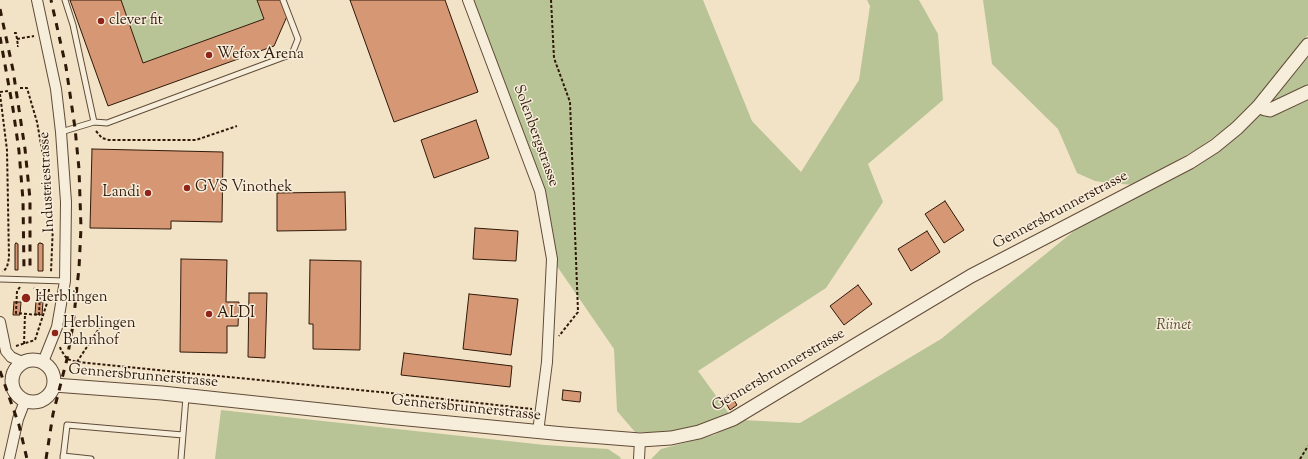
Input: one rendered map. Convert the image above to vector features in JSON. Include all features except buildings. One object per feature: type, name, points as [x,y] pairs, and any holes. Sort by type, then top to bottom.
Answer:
[{"type":"street","name":"Industriestrasse","points":[[37,0],[56,89],[66,202],[65,282],[57,328],[43,362]]},
{"type":"street","name":"Solenbergstrasse","points":[[468,0],[540,192],[552,259],[548,351],[538,432]]},
{"type":"street","name":"Gennersbrunnerstrasse","points":[[54,385],[186,396],[538,432],[640,440],[671,438],[699,432],[733,419],[966,279],[1190,162],[1215,146],[1237,128],[1259,106],[1308,45]]},
{"type":"street","points":[[1259,106],[1270,110],[1308,92]]},
{"type":"street","points":[[0,322],[6,351],[10,357],[22,362]]},
{"type":"street","points":[[36,359],[43,362],[48,366],[54,378],[52,391],[43,400],[31,402],[25,401],[14,392],[6,377],[22,362],[36,359]]},
{"type":"street","points":[[9,459],[16,424],[25,401]]},
{"type":"street","points":[[639,459],[640,440]]},
{"type":"lane","points":[[65,0],[74,25],[94,122]]},
{"type":"lane","points":[[61,132],[94,122],[107,124],[292,54],[298,39],[283,0]]},
{"type":"lane","points":[[0,279],[65,282]]},
{"type":"lane","points":[[180,459],[186,396]]},
{"type":"lane","points":[[92,459],[63,458],[67,425],[183,435]]},
{"type":"path","points":[[548,351],[578,312],[570,102],[554,58],[551,0]]},
{"type":"path","points":[[14,33],[16,33],[17,46]]},
{"type":"path","points":[[17,39],[34,36]]},
{"type":"path","points":[[13,347],[35,340],[48,300],[52,268],[53,224],[42,150],[37,122],[27,88],[20,88]]},
{"type":"path","points":[[7,267],[9,258],[7,150],[0,93],[8,90]]},
{"type":"path","points":[[94,122],[96,131],[102,138],[109,140],[196,140],[237,126]]},
{"type":"path","points":[[17,291],[16,313],[39,315],[40,292],[33,288]]},
{"type":"path","points":[[24,344],[25,314]]},
{"type":"path","points":[[77,362],[100,327]]},
{"type":"path","points":[[57,328],[61,350],[67,359],[77,362],[390,393],[541,410]]},
{"type":"path","points":[[1300,459],[1308,446]]},
{"type":"green space","points":[[121,0],[257,0],[264,19],[143,63]]},
{"type":"green space","points":[[468,0],[703,0],[752,121],[801,172],[859,80],[870,6],[867,0],[919,0],[938,34],[943,100],[868,164],[883,202],[826,288],[698,371],[730,415],[684,430],[656,433],[635,432],[617,411],[614,349],[552,259],[540,191]]},
{"type":"green space","points":[[983,0],[1308,0],[1308,35],[1261,95],[1230,125],[1202,146],[1134,185],[1110,183],[1095,181],[1077,173],[1058,129],[992,64]]},
{"type":"green space","name":"Riinet","points":[[1308,54],[1308,459],[651,459],[661,449],[714,435],[743,420],[800,423],[941,339],[1085,222],[1250,124],[1275,97]]},
{"type":"green space","points":[[221,410],[545,445],[608,449],[621,459],[215,459]]},
{"type":"railway","points":[[46,459],[53,414],[67,359],[73,325],[79,268],[81,228],[79,169],[75,128],[66,67],[51,0]]},
{"type":"railway","points":[[0,9],[13,70],[25,149],[30,199],[30,269]]},
{"type":"railway","points":[[0,37],[19,151],[23,200],[24,269]]},
{"type":"railway","points":[[0,371],[19,425],[27,459]]},
{"type":"place","name":"clever fit","points":[[101,21]]},
{"type":"place","name":"Wefox Arena","points":[[209,55]]},
{"type":"place","name":"GVS Vinothek","points":[[187,188]]},
{"type":"place","name":"Landi","points":[[148,193]]},
{"type":"place","name":"Herblingen","points":[[26,298]]},
{"type":"place","name":"ALDI","points":[[209,314]]},
{"type":"place","name":"Herblingen Bahnhof","points":[[55,333]]}]
